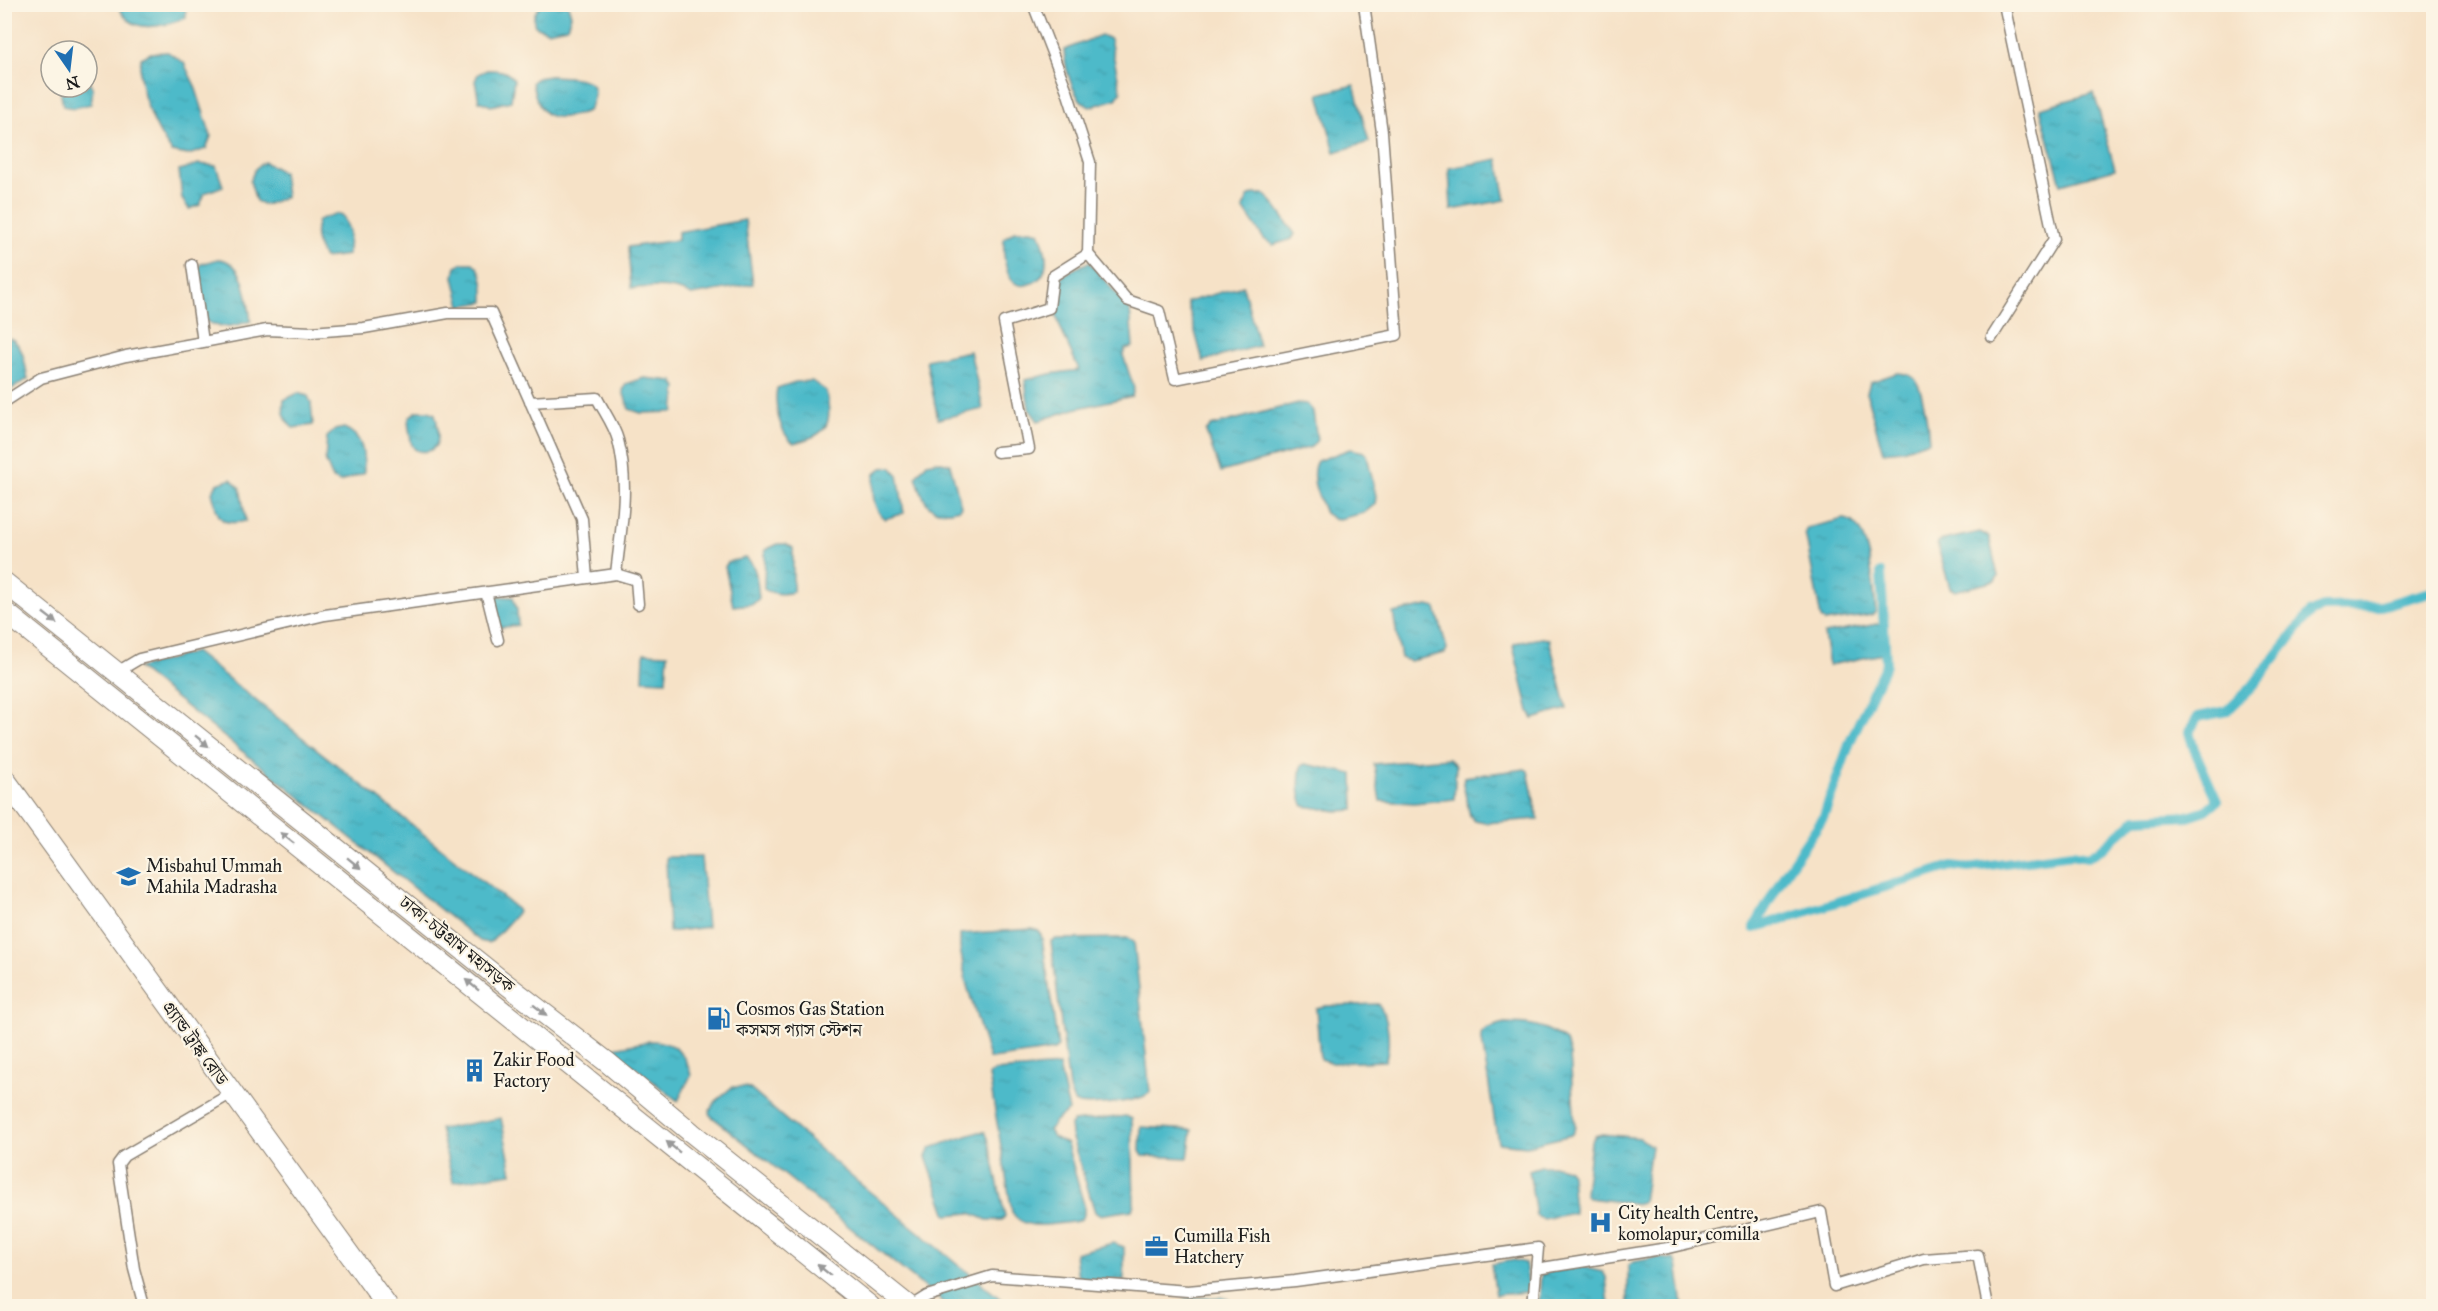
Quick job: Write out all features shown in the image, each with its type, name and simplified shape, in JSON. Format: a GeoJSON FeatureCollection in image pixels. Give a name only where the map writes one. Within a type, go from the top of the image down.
{"type":"FeatureCollection","features":[{"type":"Feature","properties":{"kind":"highway","name":"ঢাকা-চট্টগ্রাম মহাসড়ক"},"geometry":{"type":"LineString","coordinates":[[4,582],[910,1306]]}},
{"type":"Feature","properties":{"kind":"highway","name":"ঢাকা-চট্টগ্রাম মহাসড়ক"},"geometry":{"type":"LineString","coordinates":[[4,611],[870,1306]]}},
{"type":"Feature","properties":{"kind":"highway","name":"গ্র্যান্ড ট্রাঙ্ক রোড"},"geometry":{"type":"LineString","coordinates":[[4,778],[387,1306]]}},
{"type":"Feature","properties":{"kind":"street"},"geometry":{"type":"LineString","coordinates":[[1034,4],[1067,91],[1090,162],[1088,254],[1127,300],[1159,311],[1175,379],[1397,335],[1382,132],[1364,4]]}},
{"type":"Feature","properties":{"kind":"street"},"geometry":{"type":"LineString","coordinates":[[1992,337],[2054,239],[2004,4]]}},
{"type":"Feature","properties":{"kind":"street"},"geometry":{"type":"LineString","coordinates":[[997,452],[1029,449],[1004,322],[1049,308],[1053,276],[1088,254]]}},
{"type":"Feature","properties":{"kind":"street"},"geometry":{"type":"LineString","coordinates":[[192,266],[203,342]]}},
{"type":"Feature","properties":{"kind":"street"},"geometry":{"type":"LineString","coordinates":[[4,402],[41,378],[126,356],[267,330],[311,332],[364,328],[448,314],[491,313],[582,519],[587,578]]}},
{"type":"Feature","properties":{"kind":"street"},"geometry":{"type":"LineString","coordinates":[[530,402],[597,398],[612,426],[618,439],[624,472],[624,521],[616,574]]}},
{"type":"Feature","properties":{"kind":"street"},"geometry":{"type":"LineString","coordinates":[[117,672],[139,659],[325,615],[616,574],[636,580],[638,604]]}},
{"type":"Feature","properties":{"kind":"street"},"geometry":{"type":"LineString","coordinates":[[486,592],[498,640]]}},
{"type":"Feature","properties":{"kind":"street"},"geometry":{"type":"LineString","coordinates":[[144,1306],[134,1269],[118,1164],[124,1156],[232,1093]]}},
{"type":"Feature","properties":{"kind":"street"},"geometry":{"type":"LineString","coordinates":[[1536,1269],[1668,1248],[1821,1212],[1834,1286],[1923,1259],[1978,1255],[1988,1306]]}},
{"type":"Feature","properties":{"kind":"street"},"geometry":{"type":"LineString","coordinates":[[910,1306],[927,1296],[992,1276],[1188,1291],[1295,1281],[1538,1248],[1533,1306]]}},
{"type":"Feature","properties":{"kind":"water"},"geometry":{"type":"Polygon","coordinates":[[[541,4],[568,5],[571,15],[567,27],[547,31],[535,26],[535,15],[541,4]]]}},
{"type":"Feature","properties":{"kind":"water"},"geometry":{"type":"Polygon","coordinates":[[[118,5],[185,5],[186,18],[157,26],[138,25],[123,15],[118,5]]]}},
{"type":"Feature","properties":{"kind":"water"},"geometry":{"type":"Polygon","coordinates":[[[1101,35],[1110,39],[1121,92],[1116,99],[1090,107],[1079,98],[1075,91],[1068,74],[1064,50],[1101,35]]]}},
{"type":"Feature","properties":{"kind":"water"},"geometry":{"type":"Polygon","coordinates":[[[168,52],[184,63],[195,86],[211,136],[206,149],[188,155],[172,152],[159,132],[148,107],[141,81],[141,58],[151,53],[168,52]]]}},
{"type":"Feature","properties":{"kind":"water"},"geometry":{"type":"Polygon","coordinates":[[[487,70],[502,71],[514,80],[511,101],[491,106],[479,101],[475,81],[478,74],[487,70]]]}},
{"type":"Feature","properties":{"kind":"water"},"geometry":{"type":"Polygon","coordinates":[[[550,76],[578,78],[591,84],[594,90],[593,99],[588,111],[558,117],[550,116],[544,111],[539,105],[532,82],[537,78],[550,76]]]}},
{"type":"Feature","properties":{"kind":"water"},"geometry":{"type":"Polygon","coordinates":[[[1354,85],[1369,142],[1335,152],[1319,94],[1354,85]]]}},
{"type":"Feature","properties":{"kind":"water"},"geometry":{"type":"Polygon","coordinates":[[[2094,93],[2115,169],[2061,184],[2040,108],[2094,93]]]}},
{"type":"Feature","properties":{"kind":"water"},"geometry":{"type":"Polygon","coordinates":[[[62,99],[92,99],[91,104],[74,108],[63,106],[62,99]]]}},
{"type":"Feature","properties":{"kind":"water"},"geometry":{"type":"Polygon","coordinates":[[[1498,159],[1506,200],[1451,210],[1449,168],[1498,159]]]}},
{"type":"Feature","properties":{"kind":"water"},"geometry":{"type":"Polygon","coordinates":[[[264,162],[283,172],[286,197],[265,205],[256,201],[250,181],[255,169],[264,162]]]}},
{"type":"Feature","properties":{"kind":"water"},"geometry":{"type":"Polygon","coordinates":[[[199,164],[216,166],[223,186],[205,193],[200,205],[189,209],[182,199],[179,170],[199,164]]]}},
{"type":"Feature","properties":{"kind":"water"},"geometry":{"type":"Polygon","coordinates":[[[1254,194],[1264,194],[1273,203],[1295,234],[1292,239],[1273,245],[1264,239],[1243,208],[1248,197],[1254,194]]]}},
{"type":"Feature","properties":{"kind":"water"},"geometry":{"type":"Polygon","coordinates":[[[335,214],[343,216],[349,230],[348,255],[324,258],[316,239],[316,225],[318,220],[335,214]]]}},
{"type":"Feature","properties":{"kind":"water"},"geometry":{"type":"Polygon","coordinates":[[[745,220],[753,284],[692,295],[669,288],[631,288],[628,247],[678,240],[678,232],[745,220]]]}},
{"type":"Feature","properties":{"kind":"water"},"geometry":{"type":"Polygon","coordinates":[[[1015,231],[1039,232],[1042,239],[1046,255],[1045,269],[1037,280],[1027,285],[1020,285],[1011,280],[1008,275],[1004,255],[1004,238],[1015,231]]]}},
{"type":"Feature","properties":{"kind":"water"},"geometry":{"type":"Polygon","coordinates":[[[218,259],[227,261],[240,274],[244,282],[251,321],[233,326],[217,326],[206,321],[197,270],[201,264],[218,259]]]}},
{"type":"Feature","properties":{"kind":"water"},"geometry":{"type":"Polygon","coordinates":[[[1089,262],[1130,310],[1133,347],[1125,349],[1123,355],[1134,388],[1132,396],[1074,409],[1038,421],[1029,409],[1025,380],[1079,370],[1059,324],[1054,299],[1061,278],[1089,262]]]}},
{"type":"Feature","properties":{"kind":"water"},"geometry":{"type":"Polygon","coordinates":[[[462,263],[473,263],[480,271],[484,302],[461,306],[454,277],[456,266],[462,263]]]}},
{"type":"Feature","properties":{"kind":"water"},"geometry":{"type":"Polygon","coordinates":[[[1243,286],[1259,346],[1203,361],[1187,302],[1243,286]]]}},
{"type":"Feature","properties":{"kind":"water"},"geometry":{"type":"Polygon","coordinates":[[[10,338],[21,350],[28,379],[5,393],[5,340],[10,338]]]}},
{"type":"Feature","properties":{"kind":"water"},"geometry":{"type":"Polygon","coordinates":[[[970,351],[983,409],[938,419],[926,360],[970,351]]]}},
{"type":"Feature","properties":{"kind":"water"},"geometry":{"type":"Polygon","coordinates":[[[1897,373],[1911,376],[1918,384],[1925,409],[1929,441],[1902,450],[1883,452],[1867,393],[1870,382],[1897,373]]]}},
{"type":"Feature","properties":{"kind":"water"},"geometry":{"type":"Polygon","coordinates":[[[644,378],[673,381],[677,387],[674,412],[641,413],[629,409],[623,391],[626,384],[644,378]]]}},
{"type":"Feature","properties":{"kind":"water"},"geometry":{"type":"Polygon","coordinates":[[[812,381],[826,391],[828,420],[821,432],[794,443],[781,426],[776,402],[777,388],[795,382],[812,381]]]}},
{"type":"Feature","properties":{"kind":"water"},"geometry":{"type":"Polygon","coordinates":[[[298,393],[308,396],[313,425],[293,428],[285,416],[284,400],[298,393]]]}},
{"type":"Feature","properties":{"kind":"water"},"geometry":{"type":"Polygon","coordinates":[[[1298,403],[1307,404],[1313,411],[1317,440],[1311,447],[1221,472],[1206,432],[1211,426],[1298,403]]]}},
{"type":"Feature","properties":{"kind":"water"},"geometry":{"type":"Polygon","coordinates":[[[418,411],[429,411],[435,414],[438,430],[435,446],[421,452],[411,443],[408,421],[418,411]]]}},
{"type":"Feature","properties":{"kind":"water"},"geometry":{"type":"Polygon","coordinates":[[[344,428],[356,436],[362,446],[364,473],[340,482],[333,479],[325,460],[327,437],[335,430],[344,428]]]}},
{"type":"Feature","properties":{"kind":"water"},"geometry":{"type":"Polygon","coordinates":[[[1350,449],[1364,452],[1367,455],[1376,496],[1375,504],[1364,513],[1335,520],[1325,513],[1320,501],[1315,487],[1315,467],[1317,461],[1350,449]]]}},
{"type":"Feature","properties":{"kind":"water"},"geometry":{"type":"Polygon","coordinates":[[[937,461],[950,464],[961,506],[959,509],[940,511],[929,506],[925,500],[916,476],[927,463],[937,461]]]}},
{"type":"Feature","properties":{"kind":"water"},"geometry":{"type":"Polygon","coordinates":[[[891,467],[898,475],[904,513],[885,519],[880,515],[875,504],[874,479],[875,474],[882,468],[891,467]]]}},
{"type":"Feature","properties":{"kind":"water"},"geometry":{"type":"Polygon","coordinates":[[[231,479],[240,488],[246,521],[230,523],[218,514],[212,492],[217,484],[231,479]]]}},
{"type":"Feature","properties":{"kind":"water"},"geometry":{"type":"Polygon","coordinates":[[[1844,519],[1853,523],[1860,531],[1865,544],[1872,573],[1876,612],[1872,615],[1825,622],[1821,618],[1805,532],[1807,528],[1844,519]]]}},
{"type":"Feature","properties":{"kind":"water"},"geometry":{"type":"Polygon","coordinates":[[[1980,532],[1989,537],[1998,576],[1995,581],[1955,591],[1950,588],[1937,544],[1939,541],[1980,532]]]}},
{"type":"Feature","properties":{"kind":"water"},"geometry":{"type":"Polygon","coordinates":[[[778,544],[786,544],[793,548],[793,592],[790,593],[774,593],[764,589],[765,550],[778,544]]]}},
{"type":"Feature","properties":{"kind":"water"},"geometry":{"type":"Polygon","coordinates":[[[745,558],[755,570],[759,598],[753,604],[733,606],[725,567],[728,562],[745,558]]]}},
{"type":"Feature","properties":{"kind":"water"},"geometry":{"type":"Polygon","coordinates":[[[496,596],[513,597],[518,625],[499,628],[493,598],[496,596]]]}},
{"type":"Feature","properties":{"kind":"water"},"geometry":{"type":"Polygon","coordinates":[[[1428,606],[1436,608],[1447,649],[1445,653],[1410,661],[1401,658],[1393,613],[1428,606]]]}},
{"type":"Feature","properties":{"kind":"water"},"geometry":{"type":"Polygon","coordinates":[[[1877,624],[1880,626],[1883,654],[1829,665],[1824,634],[1877,624]]]}},
{"type":"Feature","properties":{"kind":"water"},"geometry":{"type":"Polygon","coordinates":[[[1541,638],[1549,639],[1567,709],[1533,719],[1513,646],[1515,643],[1541,638]]]}},
{"type":"Feature","properties":{"kind":"water"},"geometry":{"type":"Polygon","coordinates":[[[195,652],[516,908],[518,912],[492,941],[487,943],[480,941],[138,668],[195,652]]]}},
{"type":"Feature","properties":{"kind":"water"},"geometry":{"type":"Polygon","coordinates":[[[644,653],[668,654],[666,681],[643,680],[644,653]]]}},
{"type":"Feature","properties":{"kind":"water"},"geometry":{"type":"Polygon","coordinates":[[[1449,758],[1456,766],[1454,799],[1414,803],[1380,801],[1374,764],[1449,758]]]}},
{"type":"Feature","properties":{"kind":"water"},"geometry":{"type":"Polygon","coordinates":[[[1305,764],[1353,774],[1354,810],[1337,811],[1304,806],[1299,792],[1299,781],[1301,766],[1305,764]]]}},
{"type":"Feature","properties":{"kind":"water"},"geometry":{"type":"Polygon","coordinates":[[[1525,769],[1528,771],[1538,819],[1485,823],[1475,821],[1470,816],[1463,784],[1464,777],[1525,769]]]}},
{"type":"Feature","properties":{"kind":"water"},"geometry":{"type":"Polygon","coordinates":[[[666,857],[701,857],[707,927],[669,932],[666,857]]]}},
{"type":"Feature","properties":{"kind":"water"},"geometry":{"type":"Polygon","coordinates":[[[1033,929],[1039,931],[1042,938],[1058,1047],[1054,1050],[992,1059],[989,1058],[966,982],[960,934],[1033,929]]]}},
{"type":"Feature","properties":{"kind":"water"},"geometry":{"type":"Polygon","coordinates":[[[1128,938],[1134,942],[1150,1092],[1128,1101],[1079,1104],[1074,1102],[1069,1089],[1051,941],[1056,939],[1128,938]]]}},
{"type":"Feature","properties":{"kind":"water"},"geometry":{"type":"Polygon","coordinates":[[[1378,1004],[1385,1016],[1388,1031],[1385,1061],[1332,1063],[1320,1059],[1316,1008],[1378,1004]]]}},
{"type":"Feature","properties":{"kind":"water"},"geometry":{"type":"Polygon","coordinates":[[[1504,1023],[1537,1026],[1551,1031],[1566,1041],[1570,1055],[1575,1126],[1571,1135],[1527,1146],[1498,1143],[1481,1034],[1486,1029],[1504,1023]]]}},
{"type":"Feature","properties":{"kind":"water"},"geometry":{"type":"Polygon","coordinates":[[[650,1041],[665,1043],[677,1049],[685,1060],[691,1075],[678,1101],[616,1052],[614,1048],[650,1041]]]}},
{"type":"Feature","properties":{"kind":"water"},"geometry":{"type":"Polygon","coordinates":[[[1059,1066],[1069,1111],[1055,1121],[1049,1130],[1053,1137],[1067,1144],[1084,1205],[1084,1215],[1080,1220],[1074,1222],[1031,1225],[1024,1223],[1012,1212],[989,1075],[995,1071],[1059,1066]]]}},
{"type":"Feature","properties":{"kind":"water"},"geometry":{"type":"Polygon","coordinates":[[[732,1087],[750,1089],[853,1178],[1009,1306],[948,1306],[710,1115],[709,1112],[715,1102],[732,1087]]]}},
{"type":"Feature","properties":{"kind":"water"},"geometry":{"type":"Polygon","coordinates":[[[1126,1116],[1132,1119],[1134,1204],[1132,1210],[1099,1215],[1095,1212],[1071,1135],[1070,1125],[1073,1122],[1126,1116]]]}},
{"type":"Feature","properties":{"kind":"water"},"geometry":{"type":"Polygon","coordinates":[[[501,1118],[512,1173],[453,1182],[440,1129],[501,1118]]]}},
{"type":"Feature","properties":{"kind":"water"},"geometry":{"type":"Polygon","coordinates":[[[1141,1127],[1192,1130],[1188,1158],[1143,1156],[1140,1151],[1141,1127]]]}},
{"type":"Feature","properties":{"kind":"water"},"geometry":{"type":"Polygon","coordinates":[[[985,1132],[988,1138],[1005,1216],[1002,1220],[987,1220],[971,1213],[947,1215],[926,1157],[930,1148],[985,1132]]]}},
{"type":"Feature","properties":{"kind":"water"},"geometry":{"type":"Polygon","coordinates":[[[1602,1134],[1640,1138],[1651,1146],[1643,1202],[1639,1204],[1588,1198],[1585,1193],[1591,1142],[1595,1136],[1602,1134]]]}},
{"type":"Feature","properties":{"kind":"water"},"geometry":{"type":"Polygon","coordinates":[[[1541,1166],[1557,1166],[1567,1169],[1571,1174],[1574,1213],[1543,1219],[1536,1216],[1529,1170],[1541,1166]]]}},
{"type":"Feature","properties":{"kind":"water"},"geometry":{"type":"Polygon","coordinates":[[[1113,1243],[1124,1247],[1124,1280],[1078,1279],[1075,1253],[1113,1243]]]}},
{"type":"Feature","properties":{"kind":"water"},"geometry":{"type":"Polygon","coordinates":[[[1654,1258],[1674,1259],[1677,1263],[1683,1306],[1628,1306],[1628,1266],[1633,1262],[1654,1258]]]}},
{"type":"Feature","properties":{"kind":"water"},"geometry":{"type":"Polygon","coordinates":[[[1514,1260],[1525,1263],[1529,1289],[1526,1292],[1496,1295],[1491,1264],[1514,1260]]]}},
{"type":"Feature","properties":{"kind":"water"},"geometry":{"type":"Polygon","coordinates":[[[1582,1267],[1603,1272],[1606,1277],[1609,1306],[1539,1306],[1541,1275],[1582,1267]]]}},
{"type":"Feature","properties":{"kind":"water"},"geometry":{"type":"Polygon","coordinates":[[[1221,1297],[1228,1299],[1232,1306],[1181,1306],[1181,1302],[1186,1299],[1221,1297]]]}},
{"type":"Feature","properties":{"kind":"waterway"},"geometry":{"type":"LineString","coordinates":[[1881,573],[1886,664],[1850,742],[1823,818],[1784,875],[1754,928],[1952,866],[1968,868],[2072,854],[2088,857],[2103,848],[2136,819],[2188,816],[2206,810],[2217,801],[2189,732],[2198,717],[2227,711],[2251,688],[2311,612],[2324,607],[2381,606],[2434,591]]}},
{"type":"Feature","properties":{"kind":"place","name":"Misbahul Ummah Mahila Madrasha"},"geometry":{"type":"Point","coordinates":[128,876]}},
{"type":"Feature","properties":{"kind":"place","name":"Cosmos Gas Station কসমস গ্যাস স্টেশন"},"geometry":{"type":"Point","coordinates":[718,1019]}},
{"type":"Feature","properties":{"kind":"place","name":"Zakir Food Factory"},"geometry":{"type":"Point","coordinates":[475,1070]}},
{"type":"Feature","properties":{"kind":"place","name":"City health Centre, komolapur, comilla"},"geometry":{"type":"Point","coordinates":[1600,1223]}},
{"type":"Feature","properties":{"kind":"place","name":"Cumilla Fish Hatchery"},"geometry":{"type":"Point","coordinates":[1156,1246]}}]}
